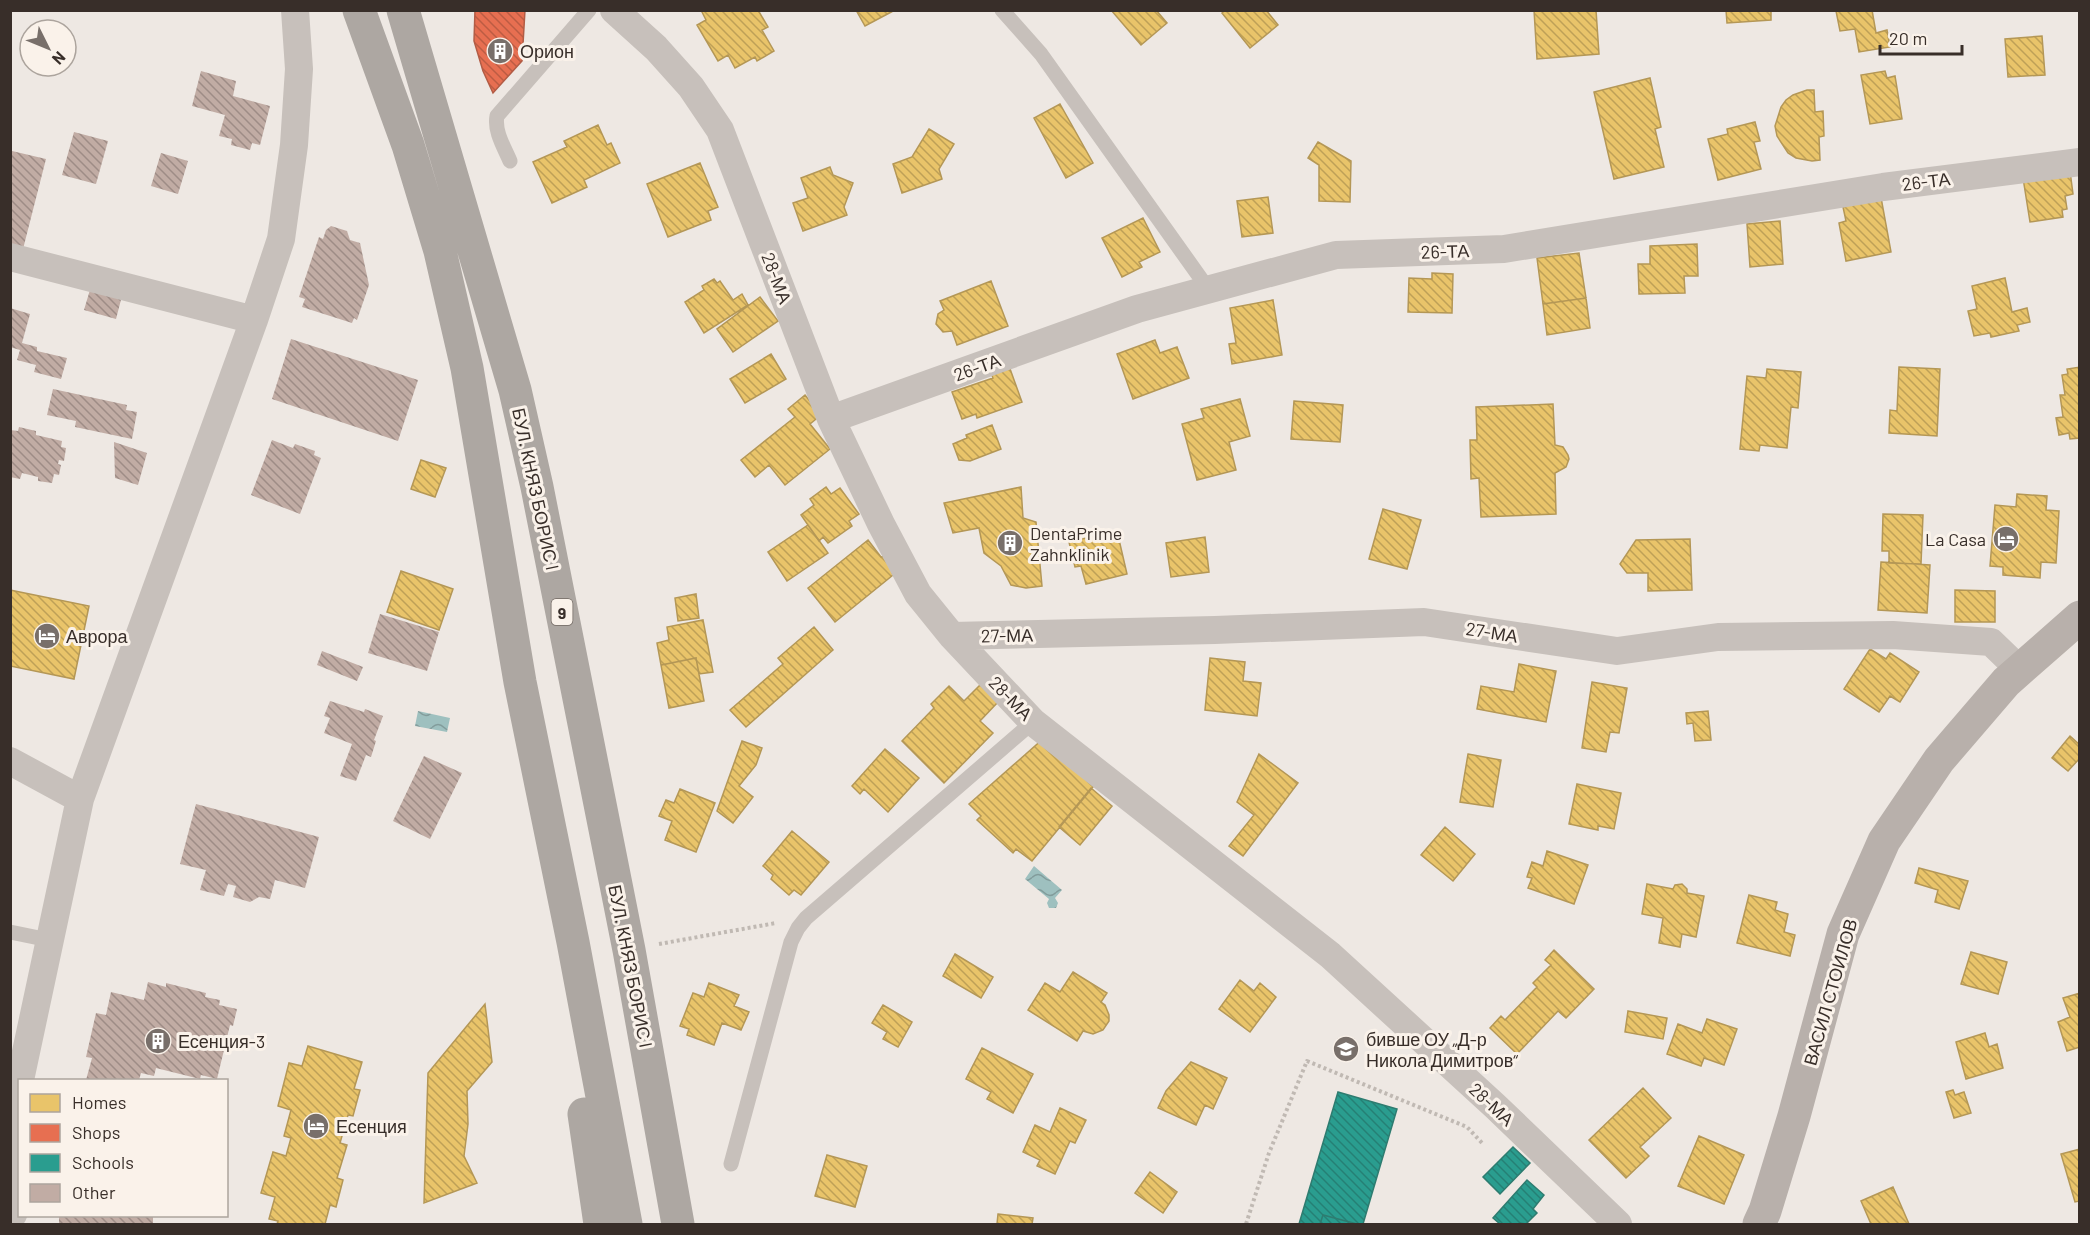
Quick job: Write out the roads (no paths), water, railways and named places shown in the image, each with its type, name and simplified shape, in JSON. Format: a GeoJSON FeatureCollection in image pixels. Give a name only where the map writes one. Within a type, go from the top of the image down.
{"type":"FeatureCollection","features":[{"type":"Feature","properties":{"kind":"highway"},"geometry":{"type":"LineString","coordinates":[[359,10],[408,145],[440,251],[467,368],[520,682],[600,1224]]}},
{"type":"Feature","properties":{"kind":"highway","name":"БУЛ. КНЯЗ БОРИС I"},"geometry":{"type":"LineString","coordinates":[[403,10],[515,390],[629,950],[678,1224]]}},
{"type":"Feature","properties":{"kind":"highway"},"geometry":{"type":"LineString","coordinates":[[520,682],[573,942],[626,1224]]}},
{"type":"Feature","properties":{"kind":"street"},"geometry":{"type":"LineString","coordinates":[[21,1079],[80,798],[254,320],[281,239],[294,145],[299,69],[295,10]]}},
{"type":"Feature","properties":{"kind":"street","name":"28-МА"},"geometry":{"type":"LineString","coordinates":[[614,10],[656,48],[691,87],[720,130],[831,419],[881,524],[918,594],[951,636],[1033,722],[1330,955],[1495,1106],[1618,1224]]}},
{"type":"Feature","properties":{"kind":"street","name":"26-ТА"},"geometry":{"type":"LineString","coordinates":[[831,419],[1137,309],[1336,255],[1504,249],[1883,186],[2079,162]]}},
{"type":"Feature","properties":{"kind":"street"},"geometry":{"type":"LineString","coordinates":[[10,257],[254,320]]}},
{"type":"Feature","properties":{"kind":"street","name":"ВАСИЛ СТОИЛОВ"},"geometry":{"type":"LineString","coordinates":[[1759,1224],[1794,1116],[1843,934],[1884,841],[1939,760],[2006,682],[2078,619]]}},
{"type":"Feature","properties":{"kind":"street","name":"27-МА"},"geometry":{"type":"LineString","coordinates":[[951,636],[1215,630],[1424,622],[1617,651],[1718,637],[1893,635],[1991,642],[2020,670]]}},
{"type":"Feature","properties":{"kind":"street"},"geometry":{"type":"LineString","coordinates":[[10,761],[80,798]]}},
{"type":"Feature","properties":{"kind":"street"},"geometry":{"type":"LineString","coordinates":[[10,1104],[18,1087]]}},
{"type":"Feature","properties":{"kind":"street"},"geometry":{"type":"LineString","coordinates":[[10,1219],[17,1205],[17,1195],[12,1184],[18,1148]]}},
{"type":"Feature","properties":{"kind":"lane"},"geometry":{"type":"LineString","coordinates":[[510,161],[495,124],[497,116],[589,10]]}},
{"type":"Feature","properties":{"kind":"lane"},"geometry":{"type":"LineString","coordinates":[[1002,10],[1041,54],[1209,290]]}},
{"type":"Feature","properties":{"kind":"lane"},"geometry":{"type":"LineString","coordinates":[[730,1164],[791,942],[798,928],[806,918],[1033,722]]}},
{"type":"Feature","properties":{"kind":"lane"},"geometry":{"type":"LineString","coordinates":[[10,932],[49,940]]}},
{"type":"Feature","properties":{"kind":"water"},"geometry":{"type":"Polygon","coordinates":[[[418,711],[450,718],[447,732],[415,726],[418,711]]]}},
{"type":"Feature","properties":{"kind":"water"},"geometry":{"type":"Polygon","coordinates":[[[1034,866],[1062,890],[1055,898],[1058,903],[1056,908],[1049,908],[1047,903],[1049,899],[1025,879],[1034,866]]]}},
{"type":"Feature","properties":{"kind":"place","name":"Орион"},"geometry":{"type":"Point","coordinates":[500,51]}},
{"type":"Feature","properties":{"kind":"place","name":"La Casa"},"geometry":{"type":"Point","coordinates":[2006,539]}},
{"type":"Feature","properties":{"kind":"place","name":"DentaPrime Zahnklinik"},"geometry":{"type":"Point","coordinates":[1010,543]}},
{"type":"Feature","properties":{"kind":"place","name":"Аврора"},"geometry":{"type":"Point","coordinates":[47,636]}},
{"type":"Feature","properties":{"kind":"place","name":"Есенция-3"},"geometry":{"type":"Point","coordinates":[158,1041]}},
{"type":"Feature","properties":{"kind":"place","name":"бивше ОУ „Д-р Никола Димитров“"},"geometry":{"type":"Point","coordinates":[1346,1049]}},
{"type":"Feature","properties":{"kind":"place","name":"Есенция"},"geometry":{"type":"Point","coordinates":[316,1126]}}]}
